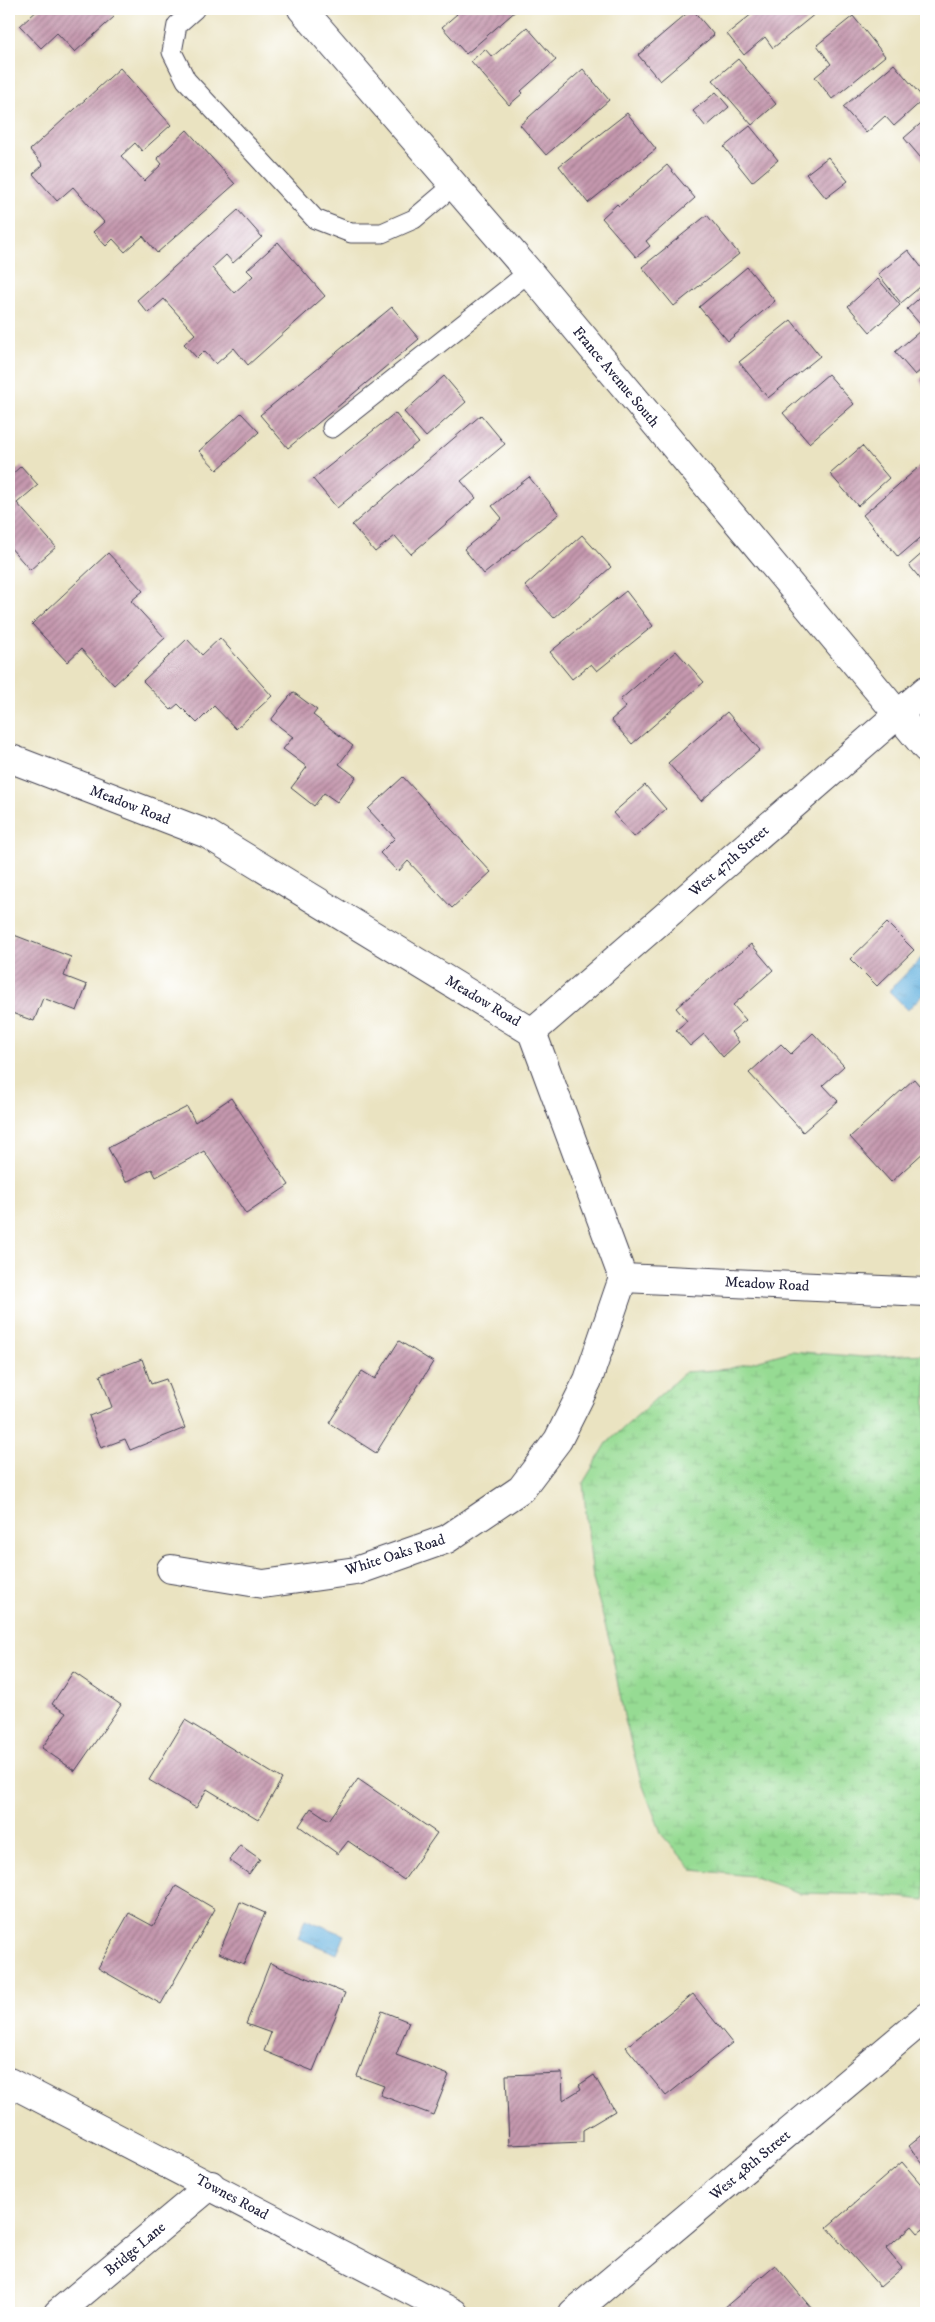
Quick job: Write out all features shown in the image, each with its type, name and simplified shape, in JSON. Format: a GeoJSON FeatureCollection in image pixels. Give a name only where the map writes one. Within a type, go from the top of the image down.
{"type":"FeatureCollection","features":[{"type":"Feature","properties":{"kind":"street","name":"France Avenue South"},"geometry":{"type":"LineString","coordinates":[[302,9],[529,272],[926,748]]}},
{"type":"Feature","properties":{"kind":"street","name":"West 47th Street"},"geometry":{"type":"LineString","coordinates":[[532,1032],[926,690]]}},
{"type":"Feature","properties":{"kind":"street","name":"Meadow Road"},"geometry":{"type":"LineString","coordinates":[[9,758],[208,834],[532,1032],[623,1278],[926,1292]]}},
{"type":"Feature","properties":{"kind":"street","name":"White Oaks Road"},"geometry":{"type":"LineString","coordinates":[[171,1569],[263,1584],[356,1571],[447,1539],[521,1489],[558,1440],[588,1380],[623,1278]]}},
{"type":"Feature","properties":{"kind":"street","name":"West 48th Street"},"geometry":{"type":"LineString","coordinates":[[583,2310],[926,2017]]}},
{"type":"Feature","properties":{"kind":"street","name":"Townes Road"},"geometry":{"type":"LineString","coordinates":[[9,2082],[211,2185],[454,2313]]}},
{"type":"Feature","properties":{"kind":"street","name":"Bridge Lane"},"geometry":{"type":"LineString","coordinates":[[58,2313],[211,2185]]}},
{"type":"Feature","properties":{"kind":"lane"},"geometry":{"type":"LineString","coordinates":[[195,9],[177,25],[172,52],[186,80],[315,219],[351,233],[382,233],[414,218],[454,184]]}},
{"type":"Feature","properties":{"kind":"lane"},"geometry":{"type":"LineString","coordinates":[[332,428],[529,272]]}},
{"type":"Feature","properties":{"kind":"green space"},"geometry":{"type":"Polygon","coordinates":[[[791,1351],[864,1357],[926,1354],[925,1900],[879,1895],[800,1893],[751,1876],[693,1870],[662,1835],[641,1781],[624,1716],[610,1643],[593,1579],[583,1483],[607,1443],[685,1372],[728,1369],[791,1351]]]}},
{"type":"Feature","properties":{"kind":"water"},"geometry":{"type":"Polygon","coordinates":[[[926,953],[926,991],[908,1010],[889,991],[926,953]]]}},
{"type":"Feature","properties":{"kind":"water"},"geometry":{"type":"Polygon","coordinates":[[[305,1919],[345,1935],[337,1954],[298,1938],[305,1919]]]}},
{"type":"Feature","properties":{"kind":"building"},"geometry":{"type":"Polygon","coordinates":[[[39,9],[107,9],[114,17],[75,52],[57,33],[41,48],[20,26],[39,9]]]}},
{"type":"Feature","properties":{"kind":"building"},"geometry":{"type":"Polygon","coordinates":[[[453,9],[518,9],[466,54],[442,27],[457,14],[453,9]]]}},
{"type":"Feature","properties":{"kind":"building"},"geometry":{"type":"Polygon","coordinates":[[[692,9],[714,35],[660,81],[638,55],[692,9]]]}},
{"type":"Feature","properties":{"kind":"building"},"geometry":{"type":"Polygon","coordinates":[[[758,9],[821,9],[773,48],[765,37],[744,55],[727,34],[758,9]]]}},
{"type":"Feature","properties":{"kind":"building"},"geometry":{"type":"Polygon","coordinates":[[[853,16],[885,56],[832,99],[815,77],[831,64],[817,45],[853,16]]]}},
{"type":"Feature","properties":{"kind":"building"},"geometry":{"type":"Polygon","coordinates":[[[527,27],[556,60],[521,91],[523,93],[509,105],[471,61],[485,49],[492,57],[527,27]]]}},
{"type":"Feature","properties":{"kind":"building"},"geometry":{"type":"Polygon","coordinates":[[[738,59],[776,104],[752,125],[713,80],[738,59]]]}},
{"type":"Feature","properties":{"kind":"building"},"geometry":{"type":"Polygon","coordinates":[[[894,64],[924,99],[894,126],[885,116],[866,133],[843,107],[894,64]]]}},
{"type":"Feature","properties":{"kind":"building"},"geometry":{"type":"Polygon","coordinates":[[[120,68],[171,125],[142,151],[135,143],[121,156],[144,181],[162,164],[157,158],[187,130],[235,184],[157,253],[143,236],[125,252],[113,239],[106,246],[93,232],[104,222],[73,187],[57,201],[33,174],[43,165],[30,150],[120,68]]]}},
{"type":"Feature","properties":{"kind":"building"},"geometry":{"type":"Polygon","coordinates":[[[583,69],[609,100],[546,155],[520,125],[583,69]]]}},
{"type":"Feature","properties":{"kind":"building"},"geometry":{"type":"Polygon","coordinates":[[[716,92],[729,107],[706,127],[693,111],[716,92]]]}},
{"type":"Feature","properties":{"kind":"building"},"geometry":{"type":"Polygon","coordinates":[[[627,113],[656,149],[588,203],[559,166],[627,113]]]}},
{"type":"Feature","properties":{"kind":"building"},"geometry":{"type":"Polygon","coordinates":[[[926,119],[926,164],[904,138],[926,119]]]}},
{"type":"Feature","properties":{"kind":"building"},"geometry":{"type":"Polygon","coordinates":[[[750,126],[778,160],[752,182],[724,147],[750,126]]]}},
{"type":"Feature","properties":{"kind":"building"},"geometry":{"type":"Polygon","coordinates":[[[828,157],[848,181],[826,198],[806,174],[828,157]]]}},
{"type":"Feature","properties":{"kind":"building"},"geometry":{"type":"Polygon","coordinates":[[[667,165],[695,198],[646,241],[650,246],[636,257],[602,218],[667,165]]]}},
{"type":"Feature","properties":{"kind":"building"},"geometry":{"type":"Polygon","coordinates":[[[238,210],[262,237],[233,263],[226,255],[212,268],[234,293],[253,276],[247,270],[278,242],[325,296],[248,365],[234,348],[216,364],[204,351],[197,358],[184,344],[195,334],[164,299],[148,313],[137,300],[238,210]]]}},
{"type":"Feature","properties":{"kind":"building"},"geometry":{"type":"Polygon","coordinates":[[[707,215],[739,254],[674,306],[642,267],[707,215]]]}},
{"type":"Feature","properties":{"kind":"building"},"geometry":{"type":"Polygon","coordinates":[[[908,250],[926,273],[926,282],[901,303],[878,274],[908,250]]]}},
{"type":"Feature","properties":{"kind":"building"},"geometry":{"type":"Polygon","coordinates":[[[747,267],[775,301],[728,341],[699,307],[747,267]]]}},
{"type":"Feature","properties":{"kind":"building"},"geometry":{"type":"Polygon","coordinates":[[[878,279],[900,305],[870,332],[848,306],[878,279]]]}},
{"type":"Feature","properties":{"kind":"building"},"geometry":{"type":"Polygon","coordinates":[[[926,292],[926,331],[907,309],[926,292]]]}},
{"type":"Feature","properties":{"kind":"building"},"geometry":{"type":"Polygon","coordinates":[[[392,307],[419,339],[288,448],[260,415],[392,307]]]}},
{"type":"Feature","properties":{"kind":"building"},"geometry":{"type":"Polygon","coordinates":[[[791,320],[820,356],[768,398],[739,362],[791,320]]]}},
{"type":"Feature","properties":{"kind":"building"},"geometry":{"type":"Polygon","coordinates":[[[920,331],[926,339],[926,366],[915,375],[895,352],[920,331]]]}},
{"type":"Feature","properties":{"kind":"building"},"geometry":{"type":"Polygon","coordinates":[[[828,374],[854,404],[809,443],[783,413],[828,374]]]}},
{"type":"Feature","properties":{"kind":"building"},"geometry":{"type":"Polygon","coordinates":[[[926,375],[926,390],[919,380],[926,375]]]}},
{"type":"Feature","properties":{"kind":"building"},"geometry":{"type":"Polygon","coordinates":[[[444,376],[466,402],[426,437],[404,412],[444,376]]]}},
{"type":"Feature","properties":{"kind":"building"},"geometry":{"type":"Polygon","coordinates":[[[241,413],[259,432],[217,470],[199,451],[241,413]]]}},
{"type":"Feature","properties":{"kind":"building"},"geometry":{"type":"Polygon","coordinates":[[[395,413],[418,442],[337,508],[313,479],[395,413]]]}},
{"type":"Feature","properties":{"kind":"building"},"geometry":{"type":"Polygon","coordinates":[[[481,415],[505,444],[461,481],[476,498],[411,554],[395,536],[375,552],[352,525],[481,415]]]}},
{"type":"Feature","properties":{"kind":"building"},"geometry":{"type":"Polygon","coordinates":[[[862,446],[889,478],[858,506],[830,474],[862,446]]]}},
{"type":"Feature","properties":{"kind":"building"},"geometry":{"type":"Polygon","coordinates":[[[926,461],[926,533],[898,557],[863,515],[926,461]]]}},
{"type":"Feature","properties":{"kind":"building"},"geometry":{"type":"Polygon","coordinates":[[[21,466],[38,485],[17,503],[56,547],[30,570],[9,546],[9,477],[21,466]]]}},
{"type":"Feature","properties":{"kind":"building"},"geometry":{"type":"Polygon","coordinates":[[[529,477],[559,514],[484,574],[464,549],[502,518],[492,506],[529,477]]]}},
{"type":"Feature","properties":{"kind":"building"},"geometry":{"type":"Polygon","coordinates":[[[582,535],[611,567],[554,618],[525,586],[582,535]]]}},
{"type":"Feature","properties":{"kind":"building"},"geometry":{"type":"Polygon","coordinates":[[[926,550],[926,586],[909,565],[926,550]]]}},
{"type":"Feature","properties":{"kind":"building"},"geometry":{"type":"Polygon","coordinates":[[[108,553],[143,591],[131,601],[165,638],[114,685],[81,649],[67,662],[32,624],[108,553]]]}},
{"type":"Feature","properties":{"kind":"building"},"geometry":{"type":"Polygon","coordinates":[[[626,591],[653,626],[597,671],[591,664],[572,679],[550,652],[626,591]]]}},
{"type":"Feature","properties":{"kind":"building"},"geometry":{"type":"Polygon","coordinates":[[[220,638],[272,696],[236,729],[214,706],[197,723],[178,704],[171,710],[143,681],[187,639],[202,655],[220,638]]]}},
{"type":"Feature","properties":{"kind":"building"},"geometry":{"type":"Polygon","coordinates":[[[676,651],[704,682],[632,744],[611,720],[626,707],[620,700],[676,651]]]}},
{"type":"Feature","properties":{"kind":"building"},"geometry":{"type":"Polygon","coordinates":[[[293,692],[317,710],[313,715],[353,746],[339,764],[356,777],[337,802],[324,793],[314,806],[291,788],[307,767],[283,749],[293,737],[271,720],[293,692]]]}},
{"type":"Feature","properties":{"kind":"building"},"geometry":{"type":"Polygon","coordinates":[[[727,712],[760,750],[701,801],[668,763],[727,712]]]}},
{"type":"Feature","properties":{"kind":"building"},"geometry":{"type":"Polygon","coordinates":[[[403,777],[491,872],[452,908],[408,861],[398,872],[380,853],[395,838],[368,809],[403,777]]]}},
{"type":"Feature","properties":{"kind":"building"},"geometry":{"type":"Polygon","coordinates":[[[645,785],[666,809],[634,837],[613,813],[645,785]]]}},
{"type":"Feature","properties":{"kind":"building"},"geometry":{"type":"Polygon","coordinates":[[[887,923],[914,950],[877,986],[850,959],[887,923]]]}},
{"type":"Feature","properties":{"kind":"building"},"geometry":{"type":"Polygon","coordinates":[[[14,935],[71,957],[64,976],[87,985],[77,1011],[43,998],[34,1021],[9,1012],[9,950],[14,935]]]}},
{"type":"Feature","properties":{"kind":"building"},"geometry":{"type":"Polygon","coordinates":[[[751,944],[773,970],[733,1005],[746,1020],[731,1032],[739,1042],[723,1057],[704,1034],[690,1046],[676,1030],[687,1021],[676,1008],[751,944]]]}},
{"type":"Feature","properties":{"kind":"building"},"geometry":{"type":"Polygon","coordinates":[[[813,1033],[844,1066],[823,1085],[838,1101],[803,1132],[749,1073],[781,1044],[791,1054],[813,1033]]]}},
{"type":"Feature","properties":{"kind":"building"},"geometry":{"type":"Polygon","coordinates":[[[914,1079],[926,1093],[926,1150],[891,1182],[850,1137],[914,1079]]]}},
{"type":"Feature","properties":{"kind":"building"},"geometry":{"type":"Polygon","coordinates":[[[231,1098],[289,1185],[246,1214],[204,1151],[156,1177],[152,1169],[126,1182],[108,1148],[187,1107],[195,1122],[231,1098]]]}},
{"type":"Feature","properties":{"kind":"building"},"geometry":{"type":"Polygon","coordinates":[[[399,1341],[433,1362],[376,1453],[329,1423],[362,1371],[375,1379],[399,1341]]]}},
{"type":"Feature","properties":{"kind":"building"},"geometry":{"type":"Polygon","coordinates":[[[142,1359],[151,1384],[166,1379],[185,1428],[130,1450],[125,1439],[101,1448],[89,1416],[112,1407],[100,1375],[142,1359]]]}},
{"type":"Feature","properties":{"kind":"building"},"geometry":{"type":"Polygon","coordinates":[[[73,1672],[121,1705],[75,1771],[42,1748],[66,1713],[52,1704],[73,1672]]]}},
{"type":"Feature","properties":{"kind":"building"},"geometry":{"type":"Polygon","coordinates":[[[185,1720],[282,1779],[258,1820],[207,1789],[196,1808],[149,1780],[185,1720]]]}},
{"type":"Feature","properties":{"kind":"building"},"geometry":{"type":"Polygon","coordinates":[[[358,1779],[437,1833],[404,1880],[348,1841],[338,1854],[299,1826],[311,1808],[329,1820],[358,1779]]]}},
{"type":"Feature","properties":{"kind":"building"},"geometry":{"type":"Polygon","coordinates":[[[240,1845],[260,1859],[249,1874],[229,1860],[240,1845]]]}},
{"type":"Feature","properties":{"kind":"building"},"geometry":{"type":"Polygon","coordinates":[[[176,1886],[215,1909],[161,2004],[98,1968],[129,1913],[153,1926],[176,1886]]]}},
{"type":"Feature","properties":{"kind":"building"},"geometry":{"type":"Polygon","coordinates":[[[240,1902],[265,1913],[244,1964],[219,1953],[240,1902]]]}},
{"type":"Feature","properties":{"kind":"building"},"geometry":{"type":"Polygon","coordinates":[[[270,1963],[345,1993],[313,2071],[264,2051],[271,2033],[246,2024],[270,1963]]]}},
{"type":"Feature","properties":{"kind":"building"},"geometry":{"type":"Polygon","coordinates":[[[693,1994],[732,2043],[666,2096],[626,2047],[693,1994]]]}},
{"type":"Feature","properties":{"kind":"building"},"geometry":{"type":"Polygon","coordinates":[[[382,2011],[409,2022],[396,2055],[449,2075],[433,2115],[380,2095],[384,2086],[357,2076],[382,2011]]]}},
{"type":"Feature","properties":{"kind":"building"},"geometry":{"type":"Polygon","coordinates":[[[562,2073],[563,2100],[581,2089],[579,2085],[594,2075],[615,2111],[583,2130],[583,2142],[509,2145],[506,2075],[562,2073]]]}},
{"type":"Feature","properties":{"kind":"building"},"geometry":{"type":"Polygon","coordinates":[[[926,2132],[926,2168],[909,2146],[926,2132]]]}},
{"type":"Feature","properties":{"kind":"building"},"geometry":{"type":"Polygon","coordinates":[[[902,2162],[926,2190],[926,2227],[918,2233],[912,2226],[886,2249],[902,2268],[880,2287],[827,2227],[902,2162]]]}},
{"type":"Feature","properties":{"kind":"building"},"geometry":{"type":"Polygon","coordinates":[[[775,2265],[812,2309],[807,2313],[718,2313],[775,2265]]]}}]}
